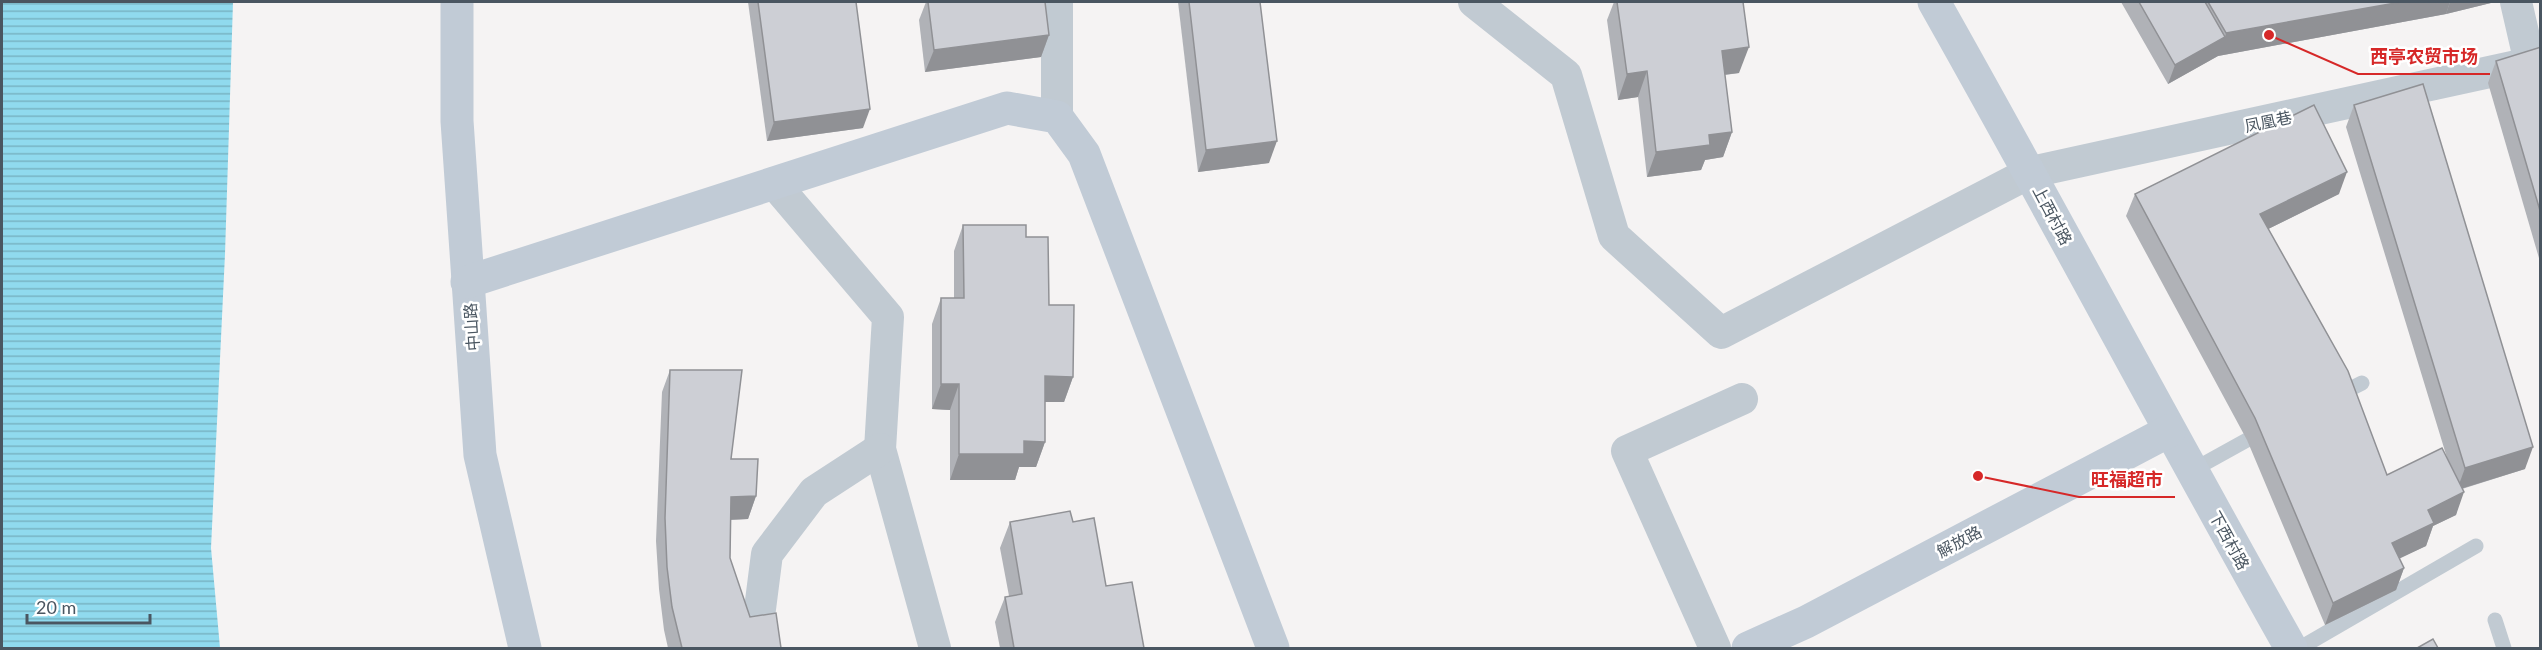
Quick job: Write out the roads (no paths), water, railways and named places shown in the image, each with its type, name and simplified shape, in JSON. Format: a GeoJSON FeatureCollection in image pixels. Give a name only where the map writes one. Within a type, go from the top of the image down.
{"type":"FeatureCollection","features":[{"type":"Feature","properties":{"kind":"street","name":"中山路"},"geometry":{"type":"LineString","coordinates":[[457,2],[457,121],[480,455],[525,648]]}},
{"type":"Feature","properties":{"kind":"street"},"geometry":{"type":"LineString","coordinates":[[1057,2],[1057,117],[1084,154],[1273,648]]}},
{"type":"Feature","properties":{"kind":"street","name":"凤凰巷"},"geometry":{"type":"LineString","coordinates":[[1474,2],[1566,75],[1614,236],[1722,333],[2031,172],[2535,62]]}},
{"type":"Feature","properties":{"kind":"street","name":"上西村路"},"geometry":{"type":"LineString","coordinates":[[1934,2],[2031,172],[2169,431]]}},
{"type":"Feature","properties":{"kind":"street"},"geometry":{"type":"LineString","coordinates":[[2516,2],[2535,62]]}},
{"type":"Feature","properties":{"kind":"street"},"geometry":{"type":"LineString","coordinates":[[467,282],[1007,108],[1057,117]]}},
{"type":"Feature","properties":{"kind":"street"},"geometry":{"type":"LineString","coordinates":[[774,183],[888,316],[880,449],[935,648]]}},
{"type":"Feature","properties":{"kind":"street"},"geometry":{"type":"LineString","coordinates":[[1715,648],[1627,451],[1742,399]]}},
{"type":"Feature","properties":{"kind":"street","name":"下西村路"},"geometry":{"type":"LineString","coordinates":[[2169,431],[2292,648]]}},
{"type":"Feature","properties":{"kind":"street","name":"解放路"},"geometry":{"type":"LineString","coordinates":[[1748,648],[1806,622],[2169,431]]}},
{"type":"Feature","properties":{"kind":"street"},"geometry":{"type":"LineString","coordinates":[[755,648],[767,554],[814,492],[880,449]]}},
{"type":"Feature","properties":{"kind":"lane"},"geometry":{"type":"LineString","coordinates":[[2340,394],[2362,383]]}},
{"type":"Feature","properties":{"kind":"lane"},"geometry":{"type":"LineString","coordinates":[[2191,471],[2247,440]]}},
{"type":"Feature","properties":{"kind":"lane"},"geometry":{"type":"LineString","coordinates":[[2300,648],[2476,546]]}},
{"type":"Feature","properties":{"kind":"lane"},"geometry":{"type":"LineString","coordinates":[[2495,620],[2504,648]]}},
{"type":"Feature","properties":{"kind":"water"},"geometry":{"type":"Polygon","coordinates":[[[2,2],[233,2],[225,254],[211,548],[220,648],[2,648],[2,2]]]}},
{"type":"Feature","properties":{"kind":"place","name":"西亭农贸市场"},"geometry":{"type":"Point","coordinates":[2269,35]}},
{"type":"Feature","properties":{"kind":"place","name":"旺福超市"},"geometry":{"type":"Point","coordinates":[1978,476]}}]}
